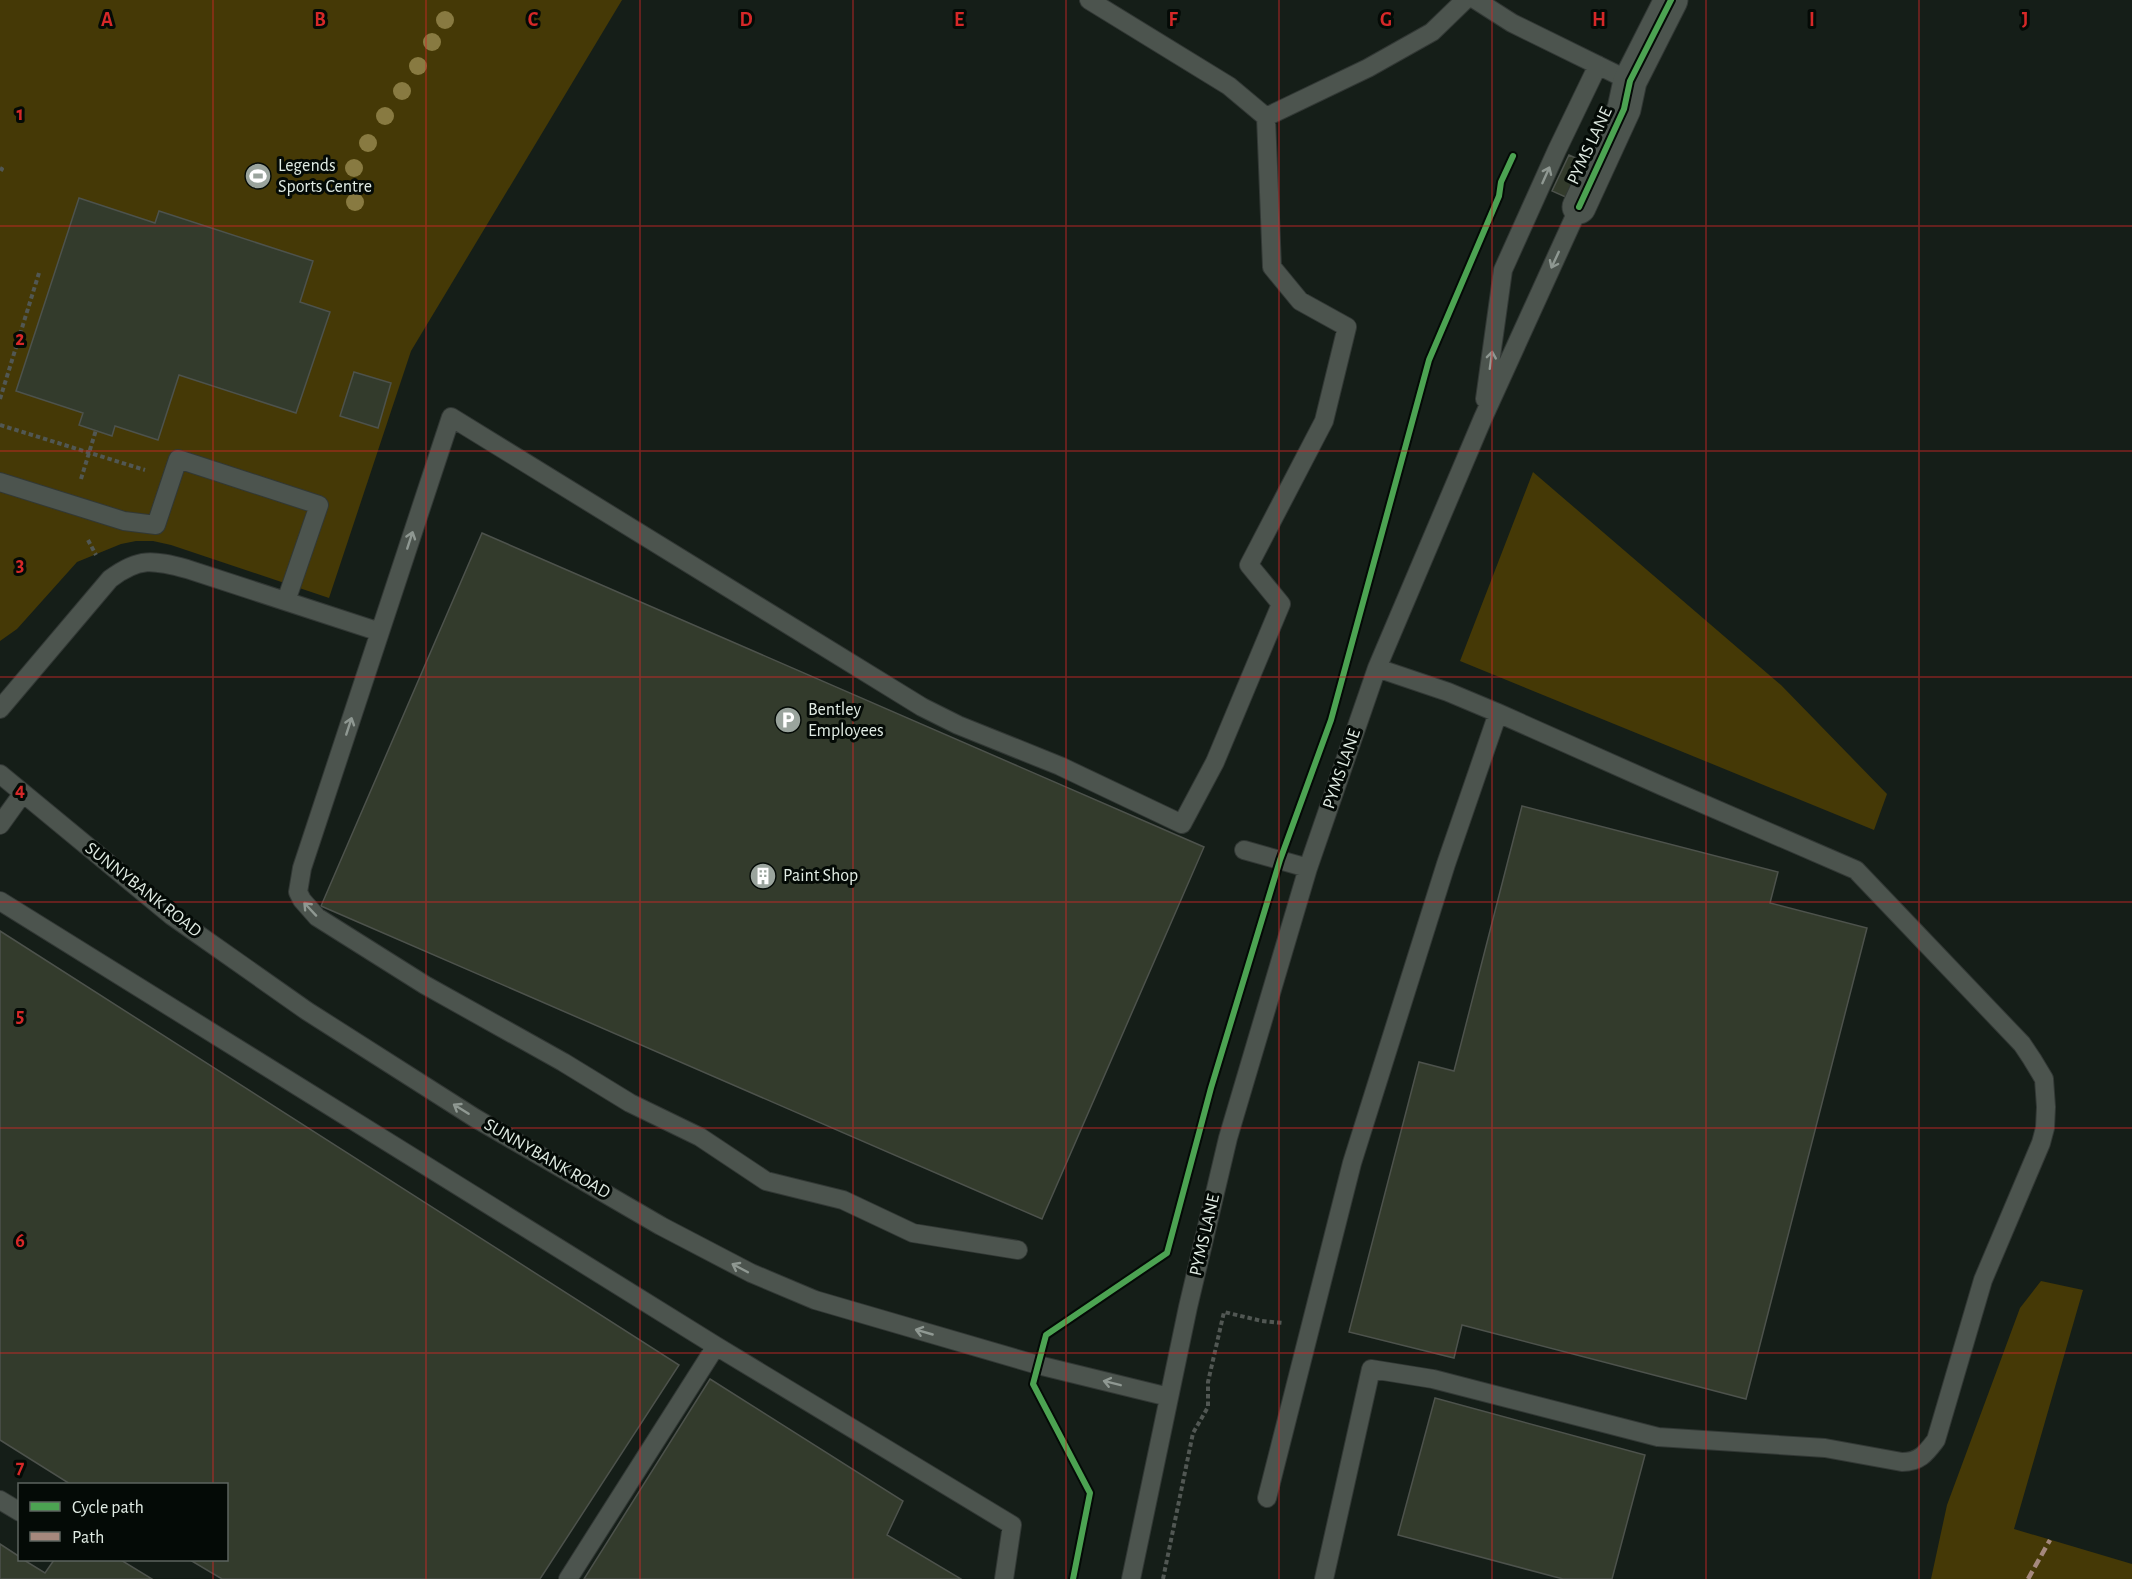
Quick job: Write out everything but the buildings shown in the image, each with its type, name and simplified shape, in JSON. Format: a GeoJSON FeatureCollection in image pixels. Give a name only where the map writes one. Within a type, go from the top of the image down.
{"type":"FeatureCollection","features":[{"type":"Feature","properties":{"kind":"street","name":"PYMS LANE"},"geometry":{"type":"LineString","coordinates":[[1579,207],[1624,109],[1630,81],[1671,0]]}},
{"type":"Feature","properties":{"kind":"lane"},"geometry":{"type":"LineString","coordinates":[[1018,1250],[913,1233],[843,1200],[766,1181],[700,1137],[630,1103],[563,1062],[425,985],[317,916],[302,900],[298,892],[299,880],[451,417],[922,707],[958,725],[1060,766],[1182,824],[1215,762],[1281,604],[1249,565],[1324,421],[1347,327],[1300,301],[1272,267],[1266,117],[1229,86],[1089,0]]}},
{"type":"Feature","properties":{"kind":"lane"},"geometry":{"type":"LineString","coordinates":[[1266,117],[1368,68],[1432,32],[1465,0]]}},
{"type":"Feature","properties":{"kind":"lane"},"geometry":{"type":"LineString","coordinates":[[1476,0],[1512,23],[1630,81]]}},
{"type":"Feature","properties":{"kind":"lane"},"geometry":{"type":"LineString","coordinates":[[1483,418],[1503,270],[1598,65]]}},
{"type":"Feature","properties":{"kind":"lane","name":"PYMS LANE"},"geometry":{"type":"LineString","coordinates":[[1131,1579],[1228,1138],[1308,868],[1377,668],[1483,418],[1579,207]]}},
{"type":"Feature","properties":{"kind":"lane"},"geometry":{"type":"LineString","coordinates":[[0,482],[124,521],[156,525],[178,459],[319,505],[286,601]]}},
{"type":"Feature","properties":{"kind":"lane"},"geometry":{"type":"LineString","coordinates":[[0,709],[110,579],[128,566],[147,562],[163,562],[380,632]]}},
{"type":"Feature","properties":{"kind":"lane"},"geometry":{"type":"LineString","coordinates":[[1324,1579],[1371,1369],[1433,1379],[1658,1437],[1825,1448],[1912,1462],[1921,1458],[1936,1440],[1983,1280],[2044,1136],[2046,1107],[2044,1079],[2022,1044],[1856,870],[1498,713],[1448,692],[1377,668]]}},
{"type":"Feature","properties":{"kind":"lane"},"geometry":{"type":"LineString","coordinates":[[1267,1498],[1352,1163],[1442,875],[1498,713]]}},
{"type":"Feature","properties":{"kind":"lane","name":"SUNNYBANK ROAD"},"geometry":{"type":"LineString","coordinates":[[0,774],[172,916],[307,1011],[475,1118],[661,1226],[741,1268],[815,1300],[1038,1365],[1169,1398]]}},
{"type":"Feature","properties":{"kind":"lane"},"geometry":{"type":"LineString","coordinates":[[0,825],[23,793]]}},
{"type":"Feature","properties":{"kind":"lane"},"geometry":{"type":"LineString","coordinates":[[1244,850],[1308,868]]}},
{"type":"Feature","properties":{"kind":"lane"},"geometry":{"type":"LineString","coordinates":[[0,901],[716,1346],[1012,1525],[1004,1579]]}},
{"type":"Feature","properties":{"kind":"lane"},"geometry":{"type":"LineString","coordinates":[[568,1579],[716,1346]]}},
{"type":"Feature","properties":{"kind":"lane"},"geometry":{"type":"LineString","coordinates":[[0,1500],[18,1511]]}},
{"type":"Feature","properties":{"kind":"path"},"geometry":{"type":"LineString","coordinates":[[0,399],[39,273]]}},
{"type":"Feature","properties":{"kind":"path"},"geometry":{"type":"LineString","coordinates":[[0,425],[172,478]]}},
{"type":"Feature","properties":{"kind":"path"},"geometry":{"type":"LineString","coordinates":[[1163,1579],[1193,1433],[1208,1407],[1208,1382],[1224,1312],[1263,1321],[1311,1326]]}},
{"type":"Feature","properties":{"kind":"shaded area","name":"Legends Sports Centre"},"geometry":{"type":"Polygon","coordinates":[[[0,0],[622,0],[411,351],[329,598],[171,545],[153,541],[136,541],[121,544],[77,562],[17,629],[0,641],[0,0]]]}},
{"type":"Feature","properties":{"kind":"shaded area"},"geometry":{"type":"Polygon","coordinates":[[[1533,472],[1781,685],[1887,794],[1874,830],[1460,661],[1533,472]]]}},
{"type":"Feature","properties":{"kind":"shaded area"},"geometry":{"type":"Polygon","coordinates":[[[2041,1281],[2083,1290],[2014,1529],[2132,1564],[2132,1579],[1931,1579],[1947,1505],[2020,1308],[2041,1281]]]}},
{"type":"Feature","properties":{"kind":"marked path"},"geometry":{"type":"LineString","coordinates":[[2028,1579],[2050,1540]]}},
{"type":"Feature","properties":{"kind":"cycle path"},"geometry":{"type":"LineString","coordinates":[[1579,207],[1624,109],[1630,81],[1671,0]]}},
{"type":"Feature","properties":{"kind":"cycle path"},"geometry":{"type":"LineString","coordinates":[[1073,1579],[1090,1493],[1033,1384],[1046,1335],[1167,1253],[1211,1088],[1280,860],[1331,720],[1429,360],[1499,196],[1501,182],[1513,156]]}},
{"type":"Feature","properties":{"kind":"place","name":"Legends Sports Centre"},"geometry":{"type":"Point","coordinates":[258,176]}},
{"type":"Feature","properties":{"kind":"place","name":"Bentley Employees"},"geometry":{"type":"Point","coordinates":[788,720]}},
{"type":"Feature","properties":{"kind":"place","name":"Paint Shop"},"geometry":{"type":"Point","coordinates":[763,876]}}]}
